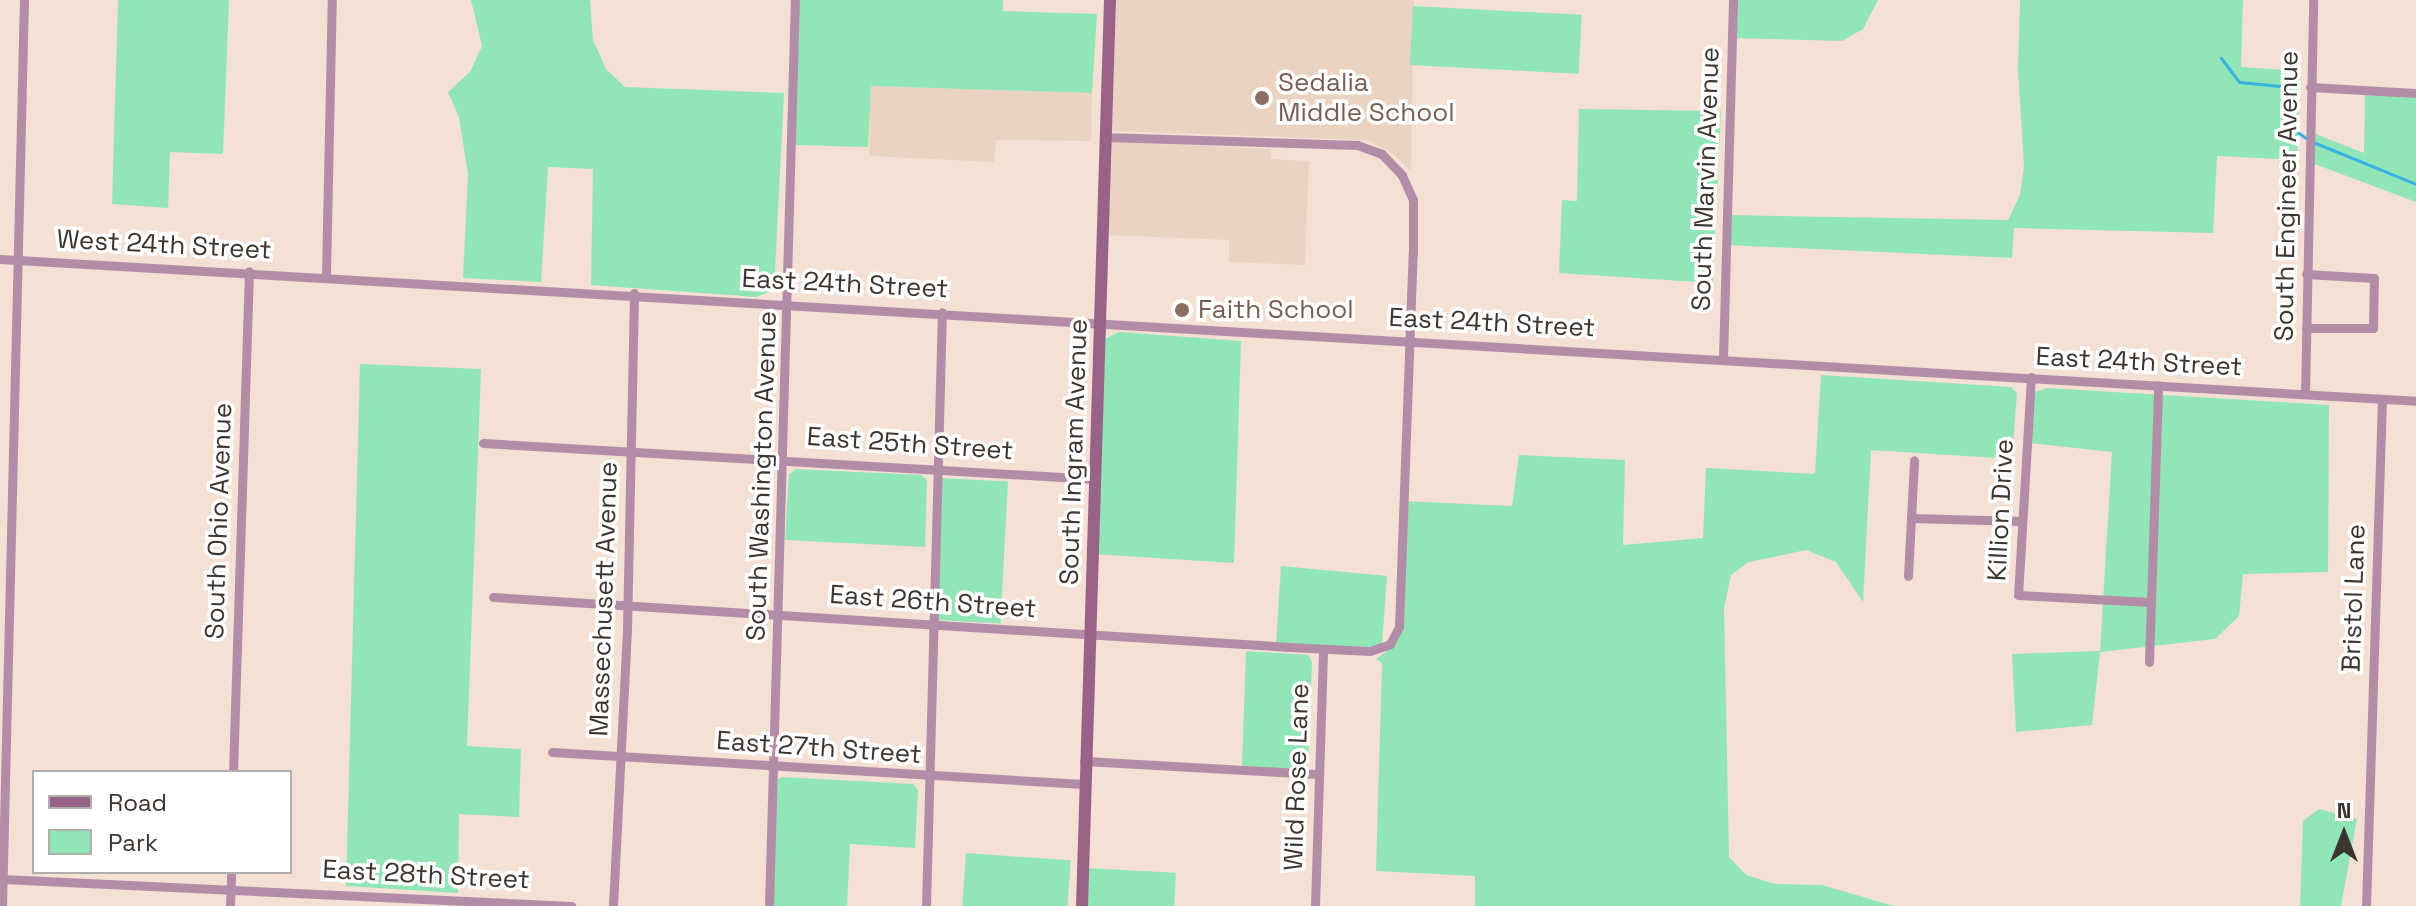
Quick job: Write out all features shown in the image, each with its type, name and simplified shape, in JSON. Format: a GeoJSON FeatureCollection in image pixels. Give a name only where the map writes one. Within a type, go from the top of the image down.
{"type":"FeatureCollection","features":[{"type":"Feature","properties":{"kind":"main road","name":"South Ingram Avenue"},"geometry":{"type":"LineString","coordinates":[[1082,906],[1083,784],[1110,0]]}},
{"type":"Feature","properties":{"kind":"street"},"geometry":{"type":"LineString","coordinates":[[2,906],[24,0]]}},
{"type":"Feature","properties":{"kind":"street"},"geometry":{"type":"LineString","coordinates":[[326,275],[332,0]]}},
{"type":"Feature","properties":{"kind":"street","name":"South Washington Avenue"},"geometry":{"type":"LineString","coordinates":[[769,906],[790,303],[795,0]]}},
{"type":"Feature","properties":{"kind":"street","name":"South Marvin Avenue"},"geometry":{"type":"LineString","coordinates":[[1723,359],[1733,0]]}},
{"type":"Feature","properties":{"kind":"street","name":"South Engineer Avenue"},"geometry":{"type":"LineString","coordinates":[[2305,394],[2313,0]]}},
{"type":"Feature","properties":{"kind":"street"},"geometry":{"type":"LineString","coordinates":[[2310,87],[2416,93]]}},
{"type":"Feature","properties":{"kind":"street","name":"East 26th Street"},"geometry":{"type":"LineString","coordinates":[[493,597],[1323,649],[1383,649],[1395,638],[1410,340],[1413,200],[1402,175],[1382,154],[1326,142],[1104,137]]}},
{"type":"Feature","properties":{"kind":"street","name":"West 24th Street"},"geometry":{"type":"LineString","coordinates":[[0,259],[326,275]]}},
{"type":"Feature","properties":{"kind":"street","name":"South Ohio Avenue"},"geometry":{"type":"LineString","coordinates":[[233,770],[249,271]]}},
{"type":"Feature","properties":{"kind":"street"},"geometry":{"type":"LineString","coordinates":[[2306,274],[2374,278],[2373,328],[2306,328]]}},
{"type":"Feature","properties":{"kind":"street","name":"East 24th Street"},"geometry":{"type":"LineString","coordinates":[[326,275],[2416,401]]}},
{"type":"Feature","properties":{"kind":"street","name":"Massechusett Avenue"},"geometry":{"type":"LineString","coordinates":[[613,906],[627,605],[634,293]]}},
{"type":"Feature","properties":{"kind":"street"},"geometry":{"type":"LineString","coordinates":[[926,906],[942,312]]}},
{"type":"Feature","properties":{"kind":"street","name":"Killion Drive"},"geometry":{"type":"LineString","coordinates":[[2031,377],[2018,595],[2151,602]]}},
{"type":"Feature","properties":{"kind":"street"},"geometry":{"type":"LineString","coordinates":[[2149,662],[2158,385]]}},
{"type":"Feature","properties":{"kind":"street","name":"Bristol Lane"},"geometry":{"type":"LineString","coordinates":[[2366,906],[2382,399]]}},
{"type":"Feature","properties":{"kind":"street","name":"East 25th Street"},"geometry":{"type":"LineString","coordinates":[[483,443],[785,458],[1095,479]]}},
{"type":"Feature","properties":{"kind":"street"},"geometry":{"type":"LineString","coordinates":[[1908,576],[1914,460]]}},
{"type":"Feature","properties":{"kind":"street"},"geometry":{"type":"LineString","coordinates":[[1911,518],[2022,521]]}},
{"type":"Feature","properties":{"kind":"street","name":"Wild Rose Lane"},"geometry":{"type":"LineString","coordinates":[[1315,906],[1323,649]]}},
{"type":"Feature","properties":{"kind":"street","name":"East 27th Street"},"geometry":{"type":"LineString","coordinates":[[552,752],[929,778],[1083,784]]}},
{"type":"Feature","properties":{"kind":"street"},"geometry":{"type":"LineString","coordinates":[[1084,761],[1319,774]]}},
{"type":"Feature","properties":{"kind":"street","name":"East 28th Street"},"geometry":{"type":"LineString","coordinates":[[2,873],[571,906]]}},
{"type":"Feature","properties":{"kind":"street"},"geometry":{"type":"LineString","coordinates":[[230,906],[231,874]]}},
{"type":"Feature","properties":{"kind":"shaded area","name":"Sedalia Middle School"},"geometry":{"type":"Polygon","coordinates":[[[1116,0],[1414,0],[1411,171],[1393,154],[1367,140],[1112,131],[1116,0]]]}},
{"type":"Feature","properties":{"kind":"shaded area"},"geometry":{"type":"Polygon","coordinates":[[[870,86],[1092,93],[1091,141],[996,140],[994,162],[869,156],[870,86]]]}},
{"type":"Feature","properties":{"kind":"shaded area"},"geometry":{"type":"Polygon","coordinates":[[[1110,142],[1271,149],[1271,159],[1309,161],[1305,265],[1229,262],[1229,240],[1106,235],[1110,142]]]}},
{"type":"Feature","properties":{"kind":"green space"},"geometry":{"type":"Polygon","coordinates":[[[118,0],[229,0],[223,154],[170,152],[168,208],[112,204],[118,0]]]}},
{"type":"Feature","properties":{"kind":"green space"},"geometry":{"type":"Polygon","coordinates":[[[471,0],[590,0],[593,40],[606,69],[625,87],[784,93],[774,290],[756,297],[591,285],[593,169],[548,167],[541,282],[463,278],[468,174],[459,117],[448,92],[470,72],[482,46],[471,0]]]}},
{"type":"Feature","properties":{"kind":"green space"},"geometry":{"type":"Polygon","coordinates":[[[798,0],[1003,0],[1003,11],[1097,14],[1092,93],[871,86],[868,147],[795,145],[798,0]]]}},
{"type":"Feature","properties":{"kind":"green space"},"geometry":{"type":"Polygon","coordinates":[[[1735,0],[1878,0],[1863,29],[1842,41],[1733,38],[1735,0]]]}},
{"type":"Feature","properties":{"kind":"green space"},"geometry":{"type":"Polygon","coordinates":[[[2020,0],[2243,0],[2241,67],[2301,71],[2297,160],[2217,156],[2213,233],[2014,228],[2012,258],[1728,245],[1728,215],[2008,220],[2020,195],[2024,166],[2018,70],[2020,0]]]}},
{"type":"Feature","properties":{"kind":"green space"},"geometry":{"type":"Polygon","coordinates":[[[1413,6],[1582,15],[1579,74],[1410,65],[1413,6]]]}},
{"type":"Feature","properties":{"kind":"green space"},"geometry":{"type":"Polygon","coordinates":[[[2365,92],[2416,95],[2416,202],[2312,163],[2313,133],[2364,153],[2365,92]]]}},
{"type":"Feature","properties":{"kind":"green space"},"geometry":{"type":"Polygon","coordinates":[[[1579,109],[1721,111],[1713,283],[1559,273],[1562,200],[1577,201],[1579,109]]]}},
{"type":"Feature","properties":{"kind":"green space"},"geometry":{"type":"Polygon","coordinates":[[[1119,332],[1241,341],[1234,563],[1093,554],[1101,341],[1119,332]]]}},
{"type":"Feature","properties":{"kind":"green space"},"geometry":{"type":"Polygon","coordinates":[[[360,364],[481,369],[467,746],[521,749],[519,817],[459,814],[458,893],[346,886],[360,364]]]}},
{"type":"Feature","properties":{"kind":"green space"},"geometry":{"type":"Polygon","coordinates":[[[1821,375],[2011,387],[2017,393],[2012,459],[1871,450],[1863,602],[1836,562],[1806,550],[1749,562],[1731,575],[1724,608],[1729,857],[1746,875],[1775,884],[1822,885],[1894,906],[1475,906],[1475,876],[1376,871],[1382,663],[1376,659],[1391,648],[1397,630],[1400,501],[1512,506],[1519,455],[1625,460],[1623,545],[1703,538],[1706,468],[1815,474],[1821,375]]]}},
{"type":"Feature","properties":{"kind":"green space"},"geometry":{"type":"Polygon","coordinates":[[[2047,388],[2329,405],[2328,572],[2243,574],[2239,616],[2215,639],[2100,652],[2092,725],[2016,732],[2012,654],[2100,651],[2112,452],[2030,443],[2030,394],[2047,388]]]}},
{"type":"Feature","properties":{"kind":"green space"},"geometry":{"type":"Polygon","coordinates":[[[796,469],[921,475],[927,480],[925,547],[785,540],[789,474],[796,469]]]}},
{"type":"Feature","properties":{"kind":"green space"},"geometry":{"type":"Polygon","coordinates":[[[939,478],[1008,482],[1000,623],[932,620],[939,478]]]}},
{"type":"Feature","properties":{"kind":"green space"},"geometry":{"type":"Polygon","coordinates":[[[1281,566],[1387,576],[1382,645],[1370,650],[1276,644],[1281,566]]]}},
{"type":"Feature","properties":{"kind":"green space"},"geometry":{"type":"Polygon","coordinates":[[[1246,651],[1308,655],[1312,662],[1308,765],[1303,770],[1242,766],[1246,651]]]}},
{"type":"Feature","properties":{"kind":"green space"},"geometry":{"type":"Polygon","coordinates":[[[782,777],[913,784],[918,790],[915,848],[850,844],[847,906],[773,906],[775,781],[782,777]]]}},
{"type":"Feature","properties":{"kind":"green space"},"geometry":{"type":"Polygon","coordinates":[[[2319,809],[2357,819],[2341,906],[2300,906],[2303,821],[2319,809]]]}},
{"type":"Feature","properties":{"kind":"green space"},"geometry":{"type":"Polygon","coordinates":[[[966,853],[1071,860],[1068,906],[962,906],[966,853]]]}},
{"type":"Feature","properties":{"kind":"green space"},"geometry":{"type":"Polygon","coordinates":[[[1085,868],[1176,873],[1174,906],[1083,906],[1085,868]]]}},
{"type":"Feature","properties":{"kind":"waterway"},"geometry":{"type":"LineString","coordinates":[[2221,58],[2239,82],[2289,87],[2293,129],[2306,138]]}},
{"type":"Feature","properties":{"kind":"waterway"},"geometry":{"type":"LineString","coordinates":[[2313,142],[2416,184]]}},
{"type":"Feature","properties":{"kind":"place","name":"Sedalia Middle School"},"geometry":{"type":"Point","coordinates":[1262,98]}},
{"type":"Feature","properties":{"kind":"place","name":"Faith School"},"geometry":{"type":"Point","coordinates":[1182,310]}}]}
